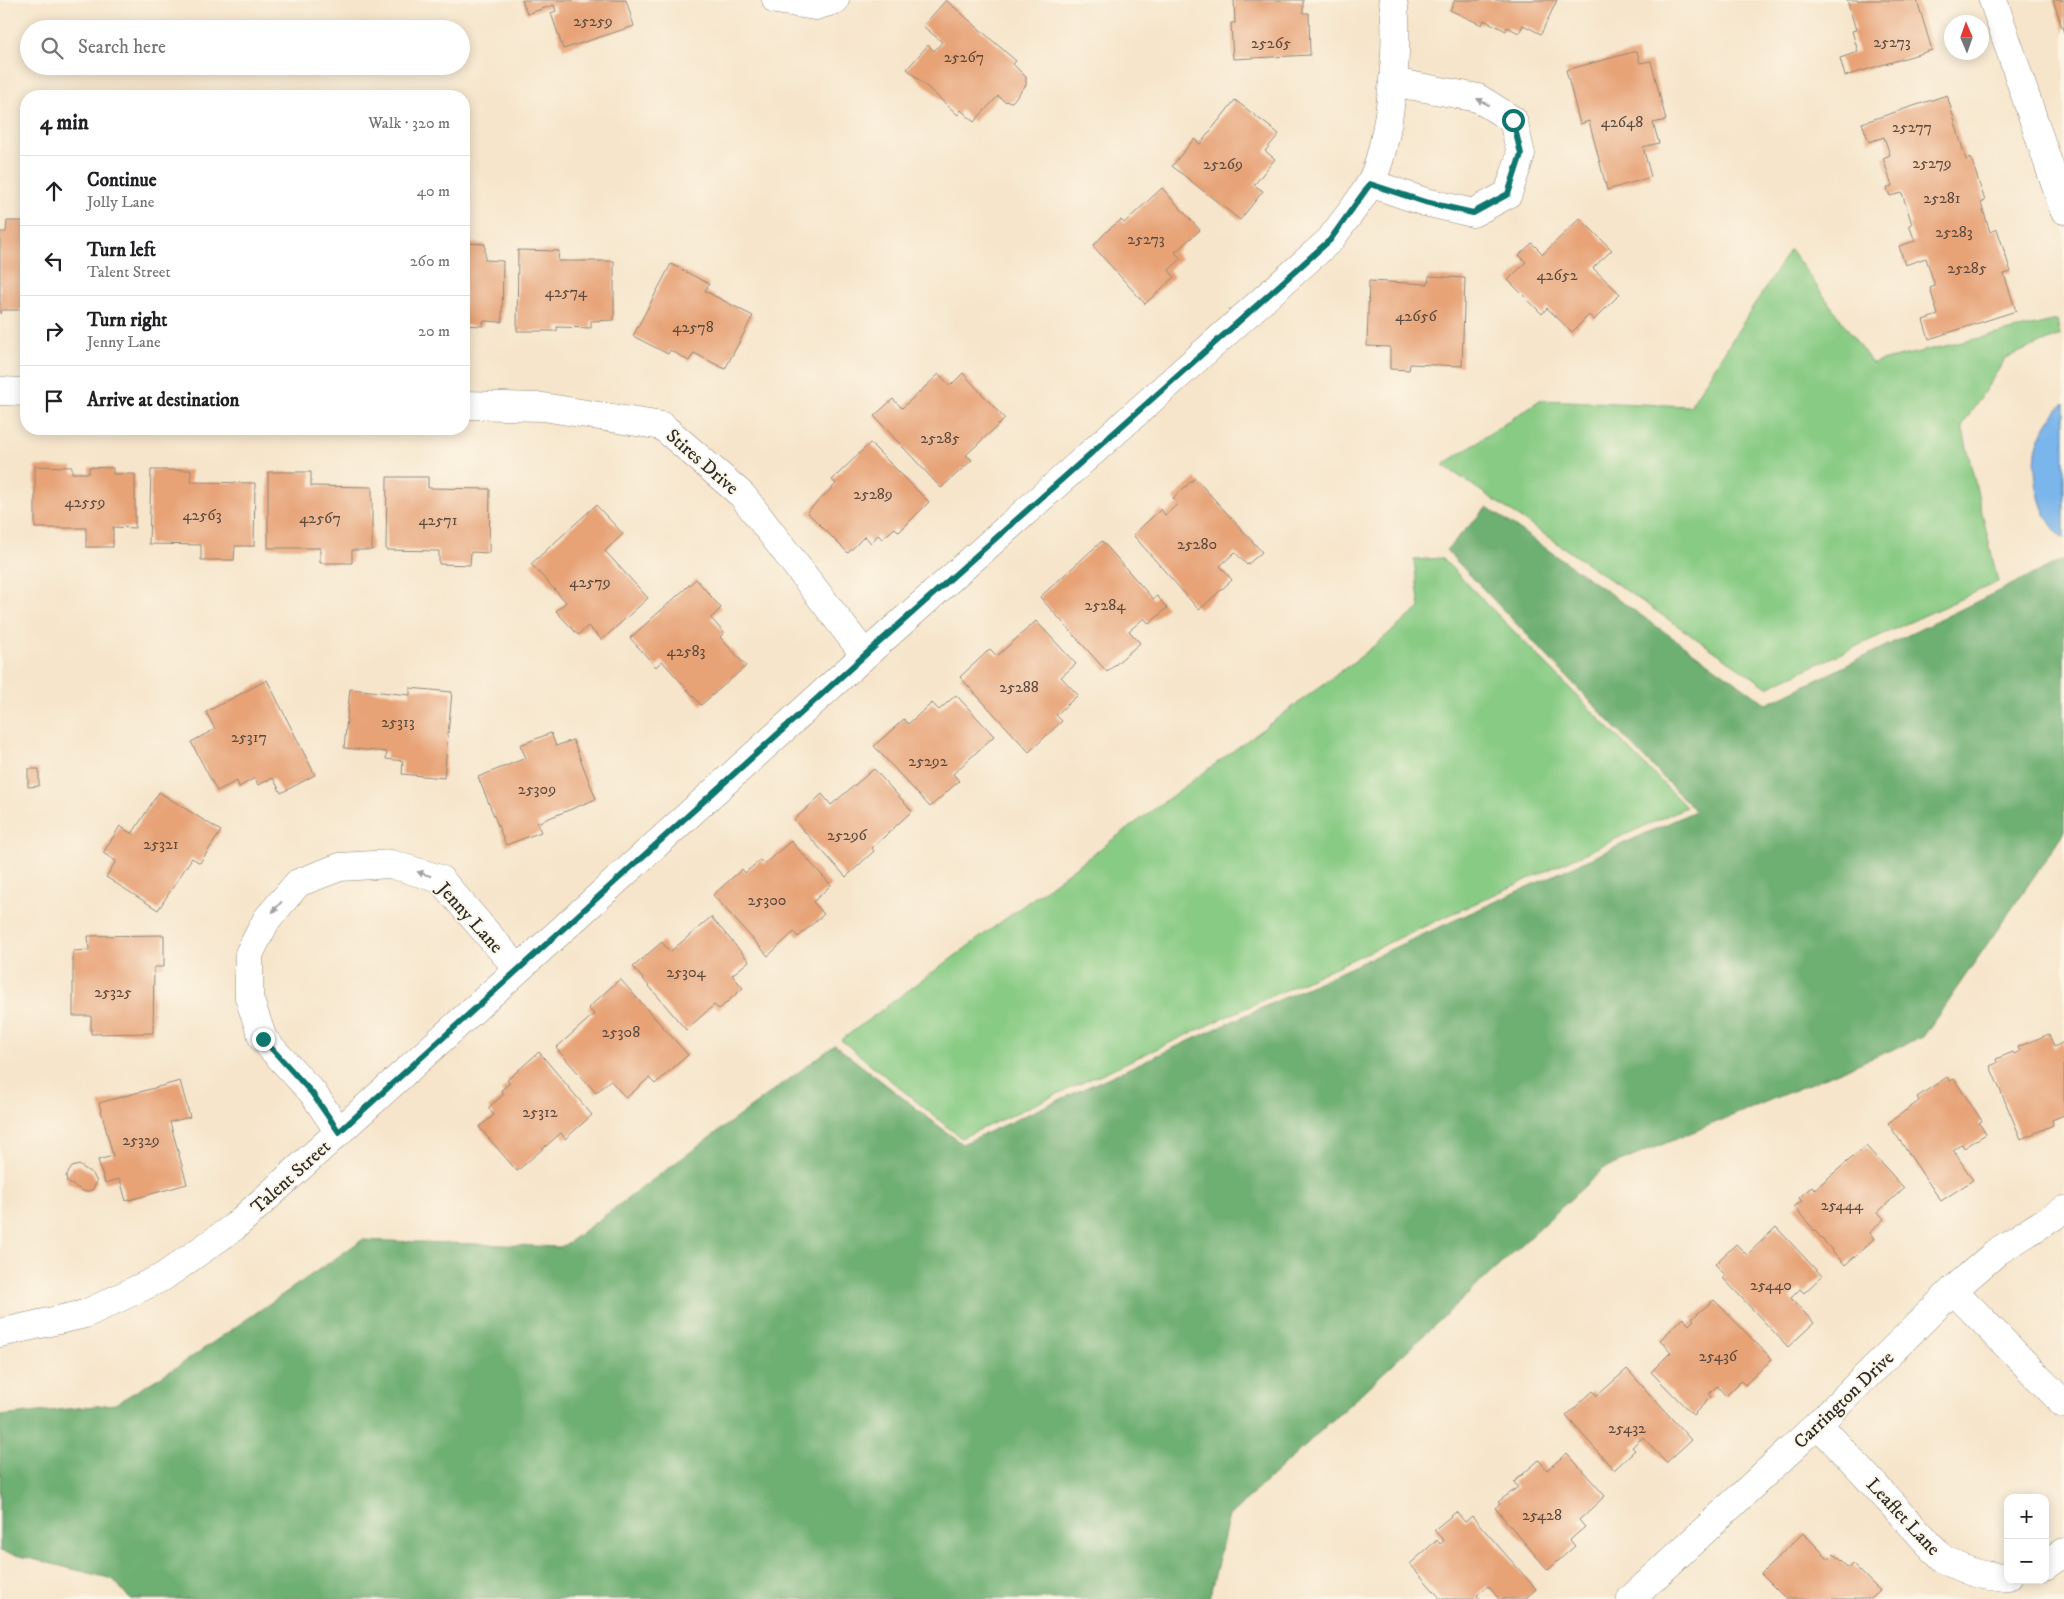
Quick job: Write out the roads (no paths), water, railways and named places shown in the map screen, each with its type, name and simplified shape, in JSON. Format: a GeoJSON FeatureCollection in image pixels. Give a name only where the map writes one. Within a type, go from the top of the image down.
{"type":"FeatureCollection","features":[{"type":"Feature","properties":{"kind":"street"},"geometry":{"type":"LineString","coordinates":[[776,0],[815,6],[835,0]]}},
{"type":"Feature","properties":{"kind":"street","name":"Talent Street"},"geometry":{"type":"LineString","coordinates":[[0,1333],[85,1314],[162,1277],[234,1227],[865,655],[1330,240],[1370,184],[1381,151],[1393,82],[1395,10],[1393,0]]}},
{"type":"Feature","properties":{"kind":"street"},"geometry":{"type":"LineString","coordinates":[[1993,0],[2064,210]]}},
{"type":"Feature","properties":{"kind":"street"},"geometry":{"type":"LineString","coordinates":[[1370,184],[1425,202],[1473,213],[1508,194],[1521,154],[1513,120],[1478,98],[1393,82]]}},
{"type":"Feature","properties":{"kind":"street"},"geometry":{"type":"LineString","coordinates":[[0,391],[20,392]]}},
{"type":"Feature","properties":{"kind":"street","name":"Stires Drive"},"geometry":{"type":"LineString","coordinates":[[470,405],[544,407],[662,426],[742,495],[865,655]]}},
{"type":"Feature","properties":{"kind":"street","name":"Jenny Lane"},"geometry":{"type":"LineString","coordinates":[[339,1132],[312,1093],[263,1039],[248,998],[249,954],[267,919],[298,883],[340,867],[391,864],[440,879],[518,969]]}},
{"type":"Feature","properties":{"kind":"street","name":"Carrington Drive"},"geometry":{"type":"LineString","coordinates":[[1631,1599],[1818,1424],[1953,1290],[1998,1251],[2064,1210]]}},
{"type":"Feature","properties":{"kind":"street"},"geometry":{"type":"LineString","coordinates":[[1953,1290],[2064,1404]]}},
{"type":"Feature","properties":{"kind":"street","name":"Leaflet Lane"},"geometry":{"type":"LineString","coordinates":[[1818,1424],[1943,1559],[1968,1572],[1995,1578],[2004,1577]]}},
{"type":"Feature","properties":{"kind":"street"},"geometry":{"type":"LineString","coordinates":[[2049,1563],[2064,1552]]}},
{"type":"Feature","properties":{"kind":"water"},"geometry":{"type":"Polygon","coordinates":[[[2064,403],[2064,539],[2049,522],[2044,511],[2037,488],[2035,465],[2037,447],[2042,433],[2064,403]]]}}]}
